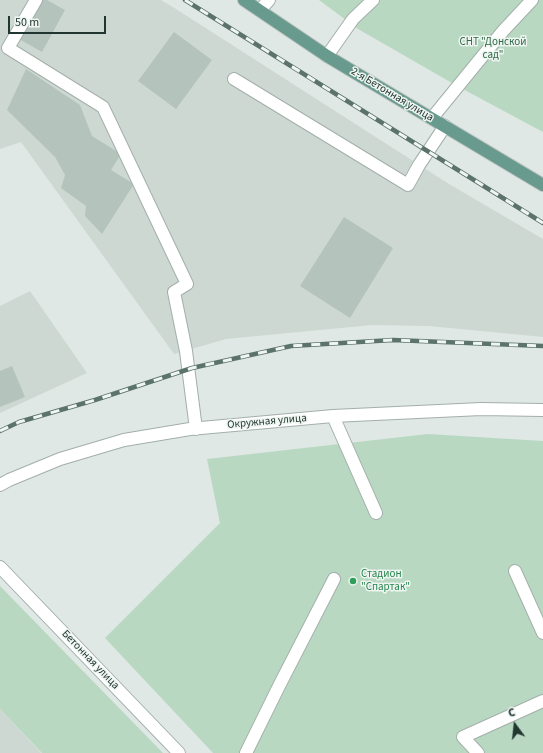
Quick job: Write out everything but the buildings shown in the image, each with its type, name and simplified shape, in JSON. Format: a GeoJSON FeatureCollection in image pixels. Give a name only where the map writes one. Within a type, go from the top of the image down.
{"type":"FeatureCollection","features":[{"type":"Feature","properties":{"kind":"main road","name":"2-я Бетонная улица"},"geometry":{"type":"LineString","coordinates":[[244,0],[327,56],[543,185]]}},
{"type":"Feature","properties":{"kind":"street"},"geometry":{"type":"LineString","coordinates":[[36,0],[8,48],[103,108],[187,284],[174,292],[186,351],[196,429]]}},
{"type":"Feature","properties":{"kind":"street"},"geometry":{"type":"LineString","coordinates":[[260,10],[269,0]]}},
{"type":"Feature","properties":{"kind":"street"},"geometry":{"type":"LineString","coordinates":[[327,56],[352,19],[373,0]]}},
{"type":"Feature","properties":{"kind":"street"},"geometry":{"type":"LineString","coordinates":[[432,118],[503,31],[532,0]]}},
{"type":"Feature","properties":{"kind":"street"},"geometry":{"type":"LineString","coordinates":[[234,78],[408,185],[445,126]]}},
{"type":"Feature","properties":{"kind":"street","name":"Окружная улица"},"geometry":{"type":"LineString","coordinates":[[0,485],[60,459],[124,440],[196,429],[334,416],[481,409],[543,410]]}},
{"type":"Feature","properties":{"kind":"street"},"geometry":{"type":"LineString","coordinates":[[334,416],[376,513]]}},
{"type":"Feature","properties":{"kind":"street","name":"Бетонная улица"},"geometry":{"type":"LineString","coordinates":[[0,567],[179,753]]}},
{"type":"Feature","properties":{"kind":"street"},"geometry":{"type":"LineString","coordinates":[[515,571],[543,633]]}},
{"type":"Feature","properties":{"kind":"street"},"geometry":{"type":"LineString","coordinates":[[246,753],[334,579]]}},
{"type":"Feature","properties":{"kind":"street"},"geometry":{"type":"LineString","coordinates":[[478,753],[463,737],[543,701]]}},
{"type":"Feature","properties":{"kind":"shaded area"},"geometry":{"type":"Polygon","coordinates":[[[0,0],[161,0],[176,9],[449,184],[543,239],[543,337],[429,326],[372,325],[226,339],[174,354],[21,142],[0,149],[0,0]]]}},
{"type":"Feature","properties":{"kind":"shaded area"},"geometry":{"type":"Polygon","coordinates":[[[30,291],[87,373],[0,413],[0,306],[30,291]]]}},
{"type":"Feature","properties":{"kind":"shaded area"},"geometry":{"type":"Polygon","coordinates":[[[0,709],[41,753],[0,753],[0,709]]]}},
{"type":"Feature","properties":{"kind":"green space","name":"СНТ \"Донской сад\""},"geometry":{"type":"Polygon","coordinates":[[[319,0],[543,0],[543,132],[459,87],[358,29],[319,0]]]}},
{"type":"Feature","properties":{"kind":"green space","name":"Стадион \"Спартак\""},"geometry":{"type":"Polygon","coordinates":[[[428,434],[543,441],[543,753],[213,753],[105,638],[220,523],[207,459],[428,434]]]}},
{"type":"Feature","properties":{"kind":"green space"},"geometry":{"type":"Polygon","coordinates":[[[0,586],[163,753],[42,753],[38,749],[0,709],[0,586]]]}},
{"type":"Feature","properties":{"kind":"railway"},"geometry":{"type":"LineString","coordinates":[[185,0],[543,223]]}},
{"type":"Feature","properties":{"kind":"railway"},"geometry":{"type":"LineString","coordinates":[[0,431],[19,422],[95,400],[192,368],[291,346],[393,340],[543,346]]}},
{"type":"Feature","properties":{"kind":"place","name":"Стадион \"Спартак\""},"geometry":{"type":"Point","coordinates":[353,581]}}]}
